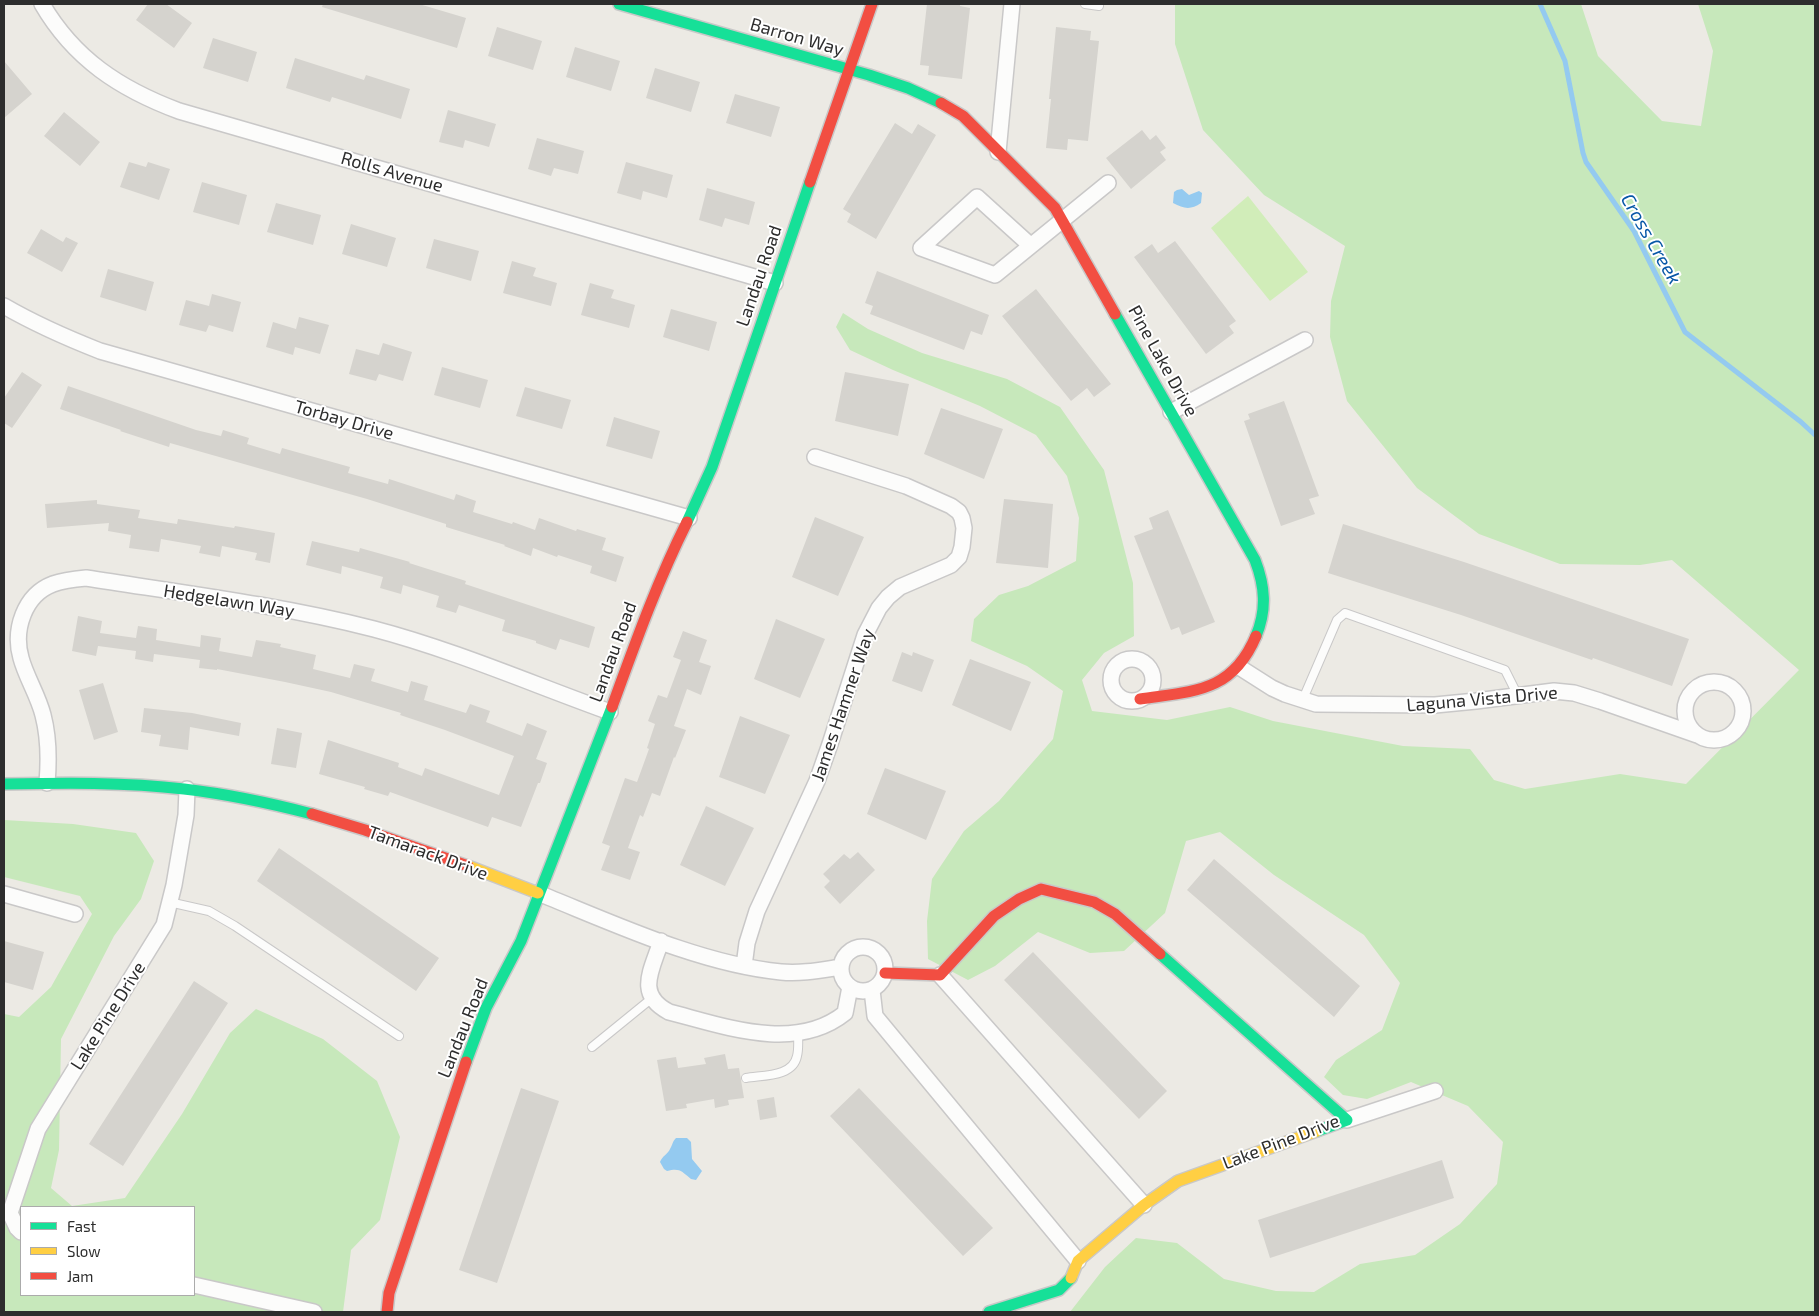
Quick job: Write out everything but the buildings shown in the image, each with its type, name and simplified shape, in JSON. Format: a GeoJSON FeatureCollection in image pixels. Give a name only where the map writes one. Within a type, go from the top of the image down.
{"type":"FeatureCollection","features":[{"type":"Feature","properties":{"kind":"street","name":"Rolls Avenue"},"geometry":{"type":"LineString","coordinates":[[42,4],[74,49],[124,86],[156,102],[188,113],[775,283]]}},
{"type":"Feature","properties":{"kind":"street","name":"Barron Way"},"geometry":{"type":"LineString","coordinates":[[619,4],[849,70]]}},
{"type":"Feature","properties":{"kind":"street","name":"Landau Road"},"geometry":{"type":"LineString","coordinates":[[387,1312],[389,1293],[486,1008],[521,941],[652,598],[712,467],[872,4]]}},
{"type":"Feature","properties":{"kind":"street"},"geometry":{"type":"LineString","coordinates":[[998,152],[1012,4]]}},
{"type":"Feature","properties":{"kind":"street","name":"Pine Lake Drive"},"geometry":{"type":"LineString","coordinates":[[849,70],[919,92],[948,106],[962,116],[1054,208],[1255,560],[1262,578],[1264,609],[1260,628],[1250,651],[1239,666],[1230,676],[1217,684],[1202,689],[1140,699]]}},
{"type":"Feature","properties":{"kind":"street"},"geometry":{"type":"LineString","coordinates":[[1030,245],[977,197],[921,248],[995,275],[1108,182]]}},
{"type":"Feature","properties":{"kind":"street","name":"Torbay Drive"},"geometry":{"type":"LineString","coordinates":[[4,306],[34,324],[100,351],[689,518]]}},
{"type":"Feature","properties":{"kind":"street"},"geometry":{"type":"LineString","coordinates":[[1171,412],[1305,340]]}},
{"type":"Feature","properties":{"kind":"street","name":"James Hamner Way"},"geometry":{"type":"LineString","coordinates":[[744,966],[748,936],[756,911],[817,781],[865,635],[878,608],[900,587],[951,564],[959,557],[962,547],[964,528],[962,518],[959,512],[951,506],[906,486],[815,457]]}},
{"type":"Feature","properties":{"kind":"street","name":"Hedgelawn Way"},"geometry":{"type":"LineString","coordinates":[[47,783],[49,757],[43,713],[21,659],[18,629],[24,612],[33,598],[50,585],[65,580],[86,578],[292,610],[375,629],[450,653],[610,712]]}},
{"type":"Feature","properties":{"kind":"street","name":"Laguna Vista Drive"},"geometry":{"type":"LineString","coordinates":[[1239,666],[1272,688],[1316,704],[1389,706],[1444,704],[1554,690],[1574,693],[1697,735]]}},
{"type":"Feature","properties":{"kind":"street","name":"Tamarack Drive"},"geometry":{"type":"LineString","coordinates":[[4,784],[104,783],[187,789],[236,797],[348,824],[437,855],[661,941],[716,960],[781,972],[814,972],[841,967]]}},
{"type":"Feature","properties":{"kind":"street","name":"Lake Pine Drive"},"geometry":{"type":"LineString","coordinates":[[20,1231],[10,1213],[38,1129],[164,925],[186,814],[187,789]]}},
{"type":"Feature","properties":{"kind":"street","name":"Lake Pine Drive"},"geometry":{"type":"LineString","coordinates":[[940,975],[994,916],[1019,899],[1041,889],[1094,902],[1115,914],[1347,1120],[1178,1180],[1144,1204],[1078,1261]]}},
{"type":"Feature","properties":{"kind":"street"},"geometry":{"type":"LineString","coordinates":[[4,894],[75,914]]}},
{"type":"Feature","properties":{"kind":"street"},"geometry":{"type":"LineString","coordinates":[[661,941],[647,986],[651,999],[659,1007],[669,1012],[742,1030],[768,1033],[814,1030],[835,1021],[846,1013],[850,987]]}},
{"type":"Feature","properties":{"kind":"street"},"geometry":{"type":"LineString","coordinates":[[866,947],[879,953],[883,959],[885,973],[883,980],[878,986],[872,990],[864,991],[850,987],[845,982],[841,967],[843,960],[852,950],[866,947]]}},
{"type":"Feature","properties":{"kind":"street"},"geometry":{"type":"LineString","coordinates":[[885,973],[940,975],[1144,1204]]}},
{"type":"Feature","properties":{"kind":"street"},"geometry":{"type":"LineString","coordinates":[[872,990],[875,1016],[1078,1261],[1073,1276],[1059,1290],[989,1312]]}},
{"type":"Feature","properties":{"kind":"street"},"geometry":{"type":"LineString","coordinates":[[1347,1120],[1435,1091]]}},
{"type":"Feature","properties":{"kind":"street"},"geometry":{"type":"LineString","coordinates":[[195,1284],[314,1312]]}},
{"type":"Feature","properties":{"kind":"lane"},"geometry":{"type":"LineString","coordinates":[[1085,4],[1099,6]]}},
{"type":"Feature","properties":{"kind":"lane"},"geometry":{"type":"LineString","coordinates":[[1303,699],[1337,620],[1345,613],[1505,670],[1518,696]]}},
{"type":"Feature","properties":{"kind":"lane"},"geometry":{"type":"LineString","coordinates":[[169,902],[209,911],[399,1036]]}},
{"type":"Feature","properties":{"kind":"lane"},"geometry":{"type":"LineString","coordinates":[[592,1047],[651,999]]}},
{"type":"Feature","properties":{"kind":"lane"},"geometry":{"type":"LineString","coordinates":[[746,1078],[787,1071],[798,1056],[798,1032]]}},
{"type":"Feature","properties":{"kind":"green space"},"geometry":{"type":"Polygon","coordinates":[[[1175,4],[1581,4],[1598,56],[1662,121],[1701,126],[1713,51],[1698,4],[1815,4],[1815,1312],[1070,1312],[1105,1267],[1136,1238],[1177,1243],[1224,1279],[1276,1291],[1314,1292],[1360,1264],[1415,1255],[1460,1224],[1497,1184],[1503,1142],[1468,1106],[1411,1082],[1367,1099],[1343,1095],[1324,1077],[1336,1060],[1382,1030],[1400,983],[1364,935],[1274,875],[1220,832],[1186,841],[1165,913],[1124,951],[1090,953],[1038,932],[995,966],[968,980],[928,959],[927,921],[932,879],[964,831],[999,801],[1053,739],[1063,691],[1027,666],[971,641],[974,619],[999,595],[1028,586],[1076,561],[1079,518],[1067,476],[1036,435],[980,406],[850,350],[836,327],[843,313],[868,329],[922,353],[1007,379],[1060,407],[1104,470],[1133,583],[1134,636],[1104,653],[1082,680],[1092,711],[1167,720],[1230,707],[1273,721],[1403,746],[1470,749],[1494,780],[1525,789],[1620,774],[1686,784],[1799,670],[1672,560],[1640,565],[1560,564],[1479,534],[1417,488],[1347,401],[1330,337],[1331,301],[1345,246],[1264,195],[1203,130],[1175,44],[1175,4]]]}},
{"type":"Feature","properties":{"kind":"green space"},"geometry":{"type":"Polygon","coordinates":[[[1248,196],[1308,272],[1270,301],[1211,228],[1248,196]]]}},
{"type":"Feature","properties":{"kind":"green space"},"geometry":{"type":"Polygon","coordinates":[[[4,820],[73,824],[136,833],[154,861],[141,899],[114,936],[61,1039],[59,1150],[51,1188],[72,1206],[125,1198],[182,1114],[230,1033],[256,1009],[323,1039],[377,1081],[400,1137],[380,1220],[351,1250],[343,1312],[4,1312],[4,1014],[19,1017],[51,987],[92,914],[80,896],[4,877],[4,820]]]}},
{"type":"Feature","properties":{"kind":"water"},"geometry":{"type":"Polygon","coordinates":[[[1182,189],[1189,195],[1199,191],[1202,193],[1201,203],[1187,208],[1173,203],[1174,192],[1182,189]]]}},
{"type":"Feature","properties":{"kind":"water"},"geometry":{"type":"Polygon","coordinates":[[[676,1138],[687,1138],[691,1142],[692,1159],[702,1171],[696,1180],[691,1179],[678,1170],[667,1171],[660,1162],[676,1138]]]}},
{"type":"Feature","properties":{"kind":"waterway","name":"Cross Creek"},"geometry":{"type":"LineString","coordinates":[[1540,4],[1565,61],[1586,162],[1634,231],[1685,332],[1815,435]]}},
{"type":"Feature","properties":{"kind":"traffic: fast"},"geometry":{"type":"LineString","coordinates":[[619,4],[869,75],[908,88],[941,103]]}},
{"type":"Feature","properties":{"kind":"traffic: fast"},"geometry":{"type":"LineString","coordinates":[[687,522],[712,467],[810,182]]}},
{"type":"Feature","properties":{"kind":"traffic: fast"},"geometry":{"type":"LineString","coordinates":[[1115,314],[1255,560],[1263,589],[1262,617],[1256,636]]}},
{"type":"Feature","properties":{"kind":"traffic: fast"},"geometry":{"type":"LineString","coordinates":[[466,1062],[486,1008],[521,941],[612,707]]}},
{"type":"Feature","properties":{"kind":"traffic: fast"},"geometry":{"type":"LineString","coordinates":[[4,784],[94,784],[162,787],[232,796],[312,814]]}},
{"type":"Feature","properties":{"kind":"traffic: fast"},"geometry":{"type":"LineString","coordinates":[[1160,954],[1347,1120],[1317,1131]]}},
{"type":"Feature","properties":{"kind":"traffic: fast"},"geometry":{"type":"LineString","coordinates":[[989,1312],[1059,1290],[1071,1278]]}},
{"type":"Feature","properties":{"kind":"traffic: slow"},"geometry":{"type":"LineString","coordinates":[[468,866],[538,893]]}},
{"type":"Feature","properties":{"kind":"traffic: slow"},"geometry":{"type":"LineString","coordinates":[[1071,1278],[1078,1261],[1144,1205],[1178,1181],[1317,1131]]}},
{"type":"Feature","properties":{"kind":"traffic: jam"},"geometry":{"type":"LineString","coordinates":[[810,182],[872,4]]}},
{"type":"Feature","properties":{"kind":"traffic: jam"},"geometry":{"type":"LineString","coordinates":[[941,103],[963,116],[1055,208],[1115,314]]}},
{"type":"Feature","properties":{"kind":"traffic: jam"},"geometry":{"type":"LineString","coordinates":[[612,707],[656,590],[687,522]]}},
{"type":"Feature","properties":{"kind":"traffic: jam"},"geometry":{"type":"LineString","coordinates":[[1140,699],[1194,691],[1223,679],[1235,669],[1246,655],[1256,636]]}},
{"type":"Feature","properties":{"kind":"traffic: jam"},"geometry":{"type":"LineString","coordinates":[[312,814],[365,830],[468,866]]}},
{"type":"Feature","properties":{"kind":"traffic: jam"},"geometry":{"type":"LineString","coordinates":[[885,973],[940,975],[994,916],[1019,899],[1041,889],[1094,902],[1115,914],[1160,954]]}},
{"type":"Feature","properties":{"kind":"traffic: jam"},"geometry":{"type":"LineString","coordinates":[[387,1312],[389,1293],[466,1062]]}}]}
